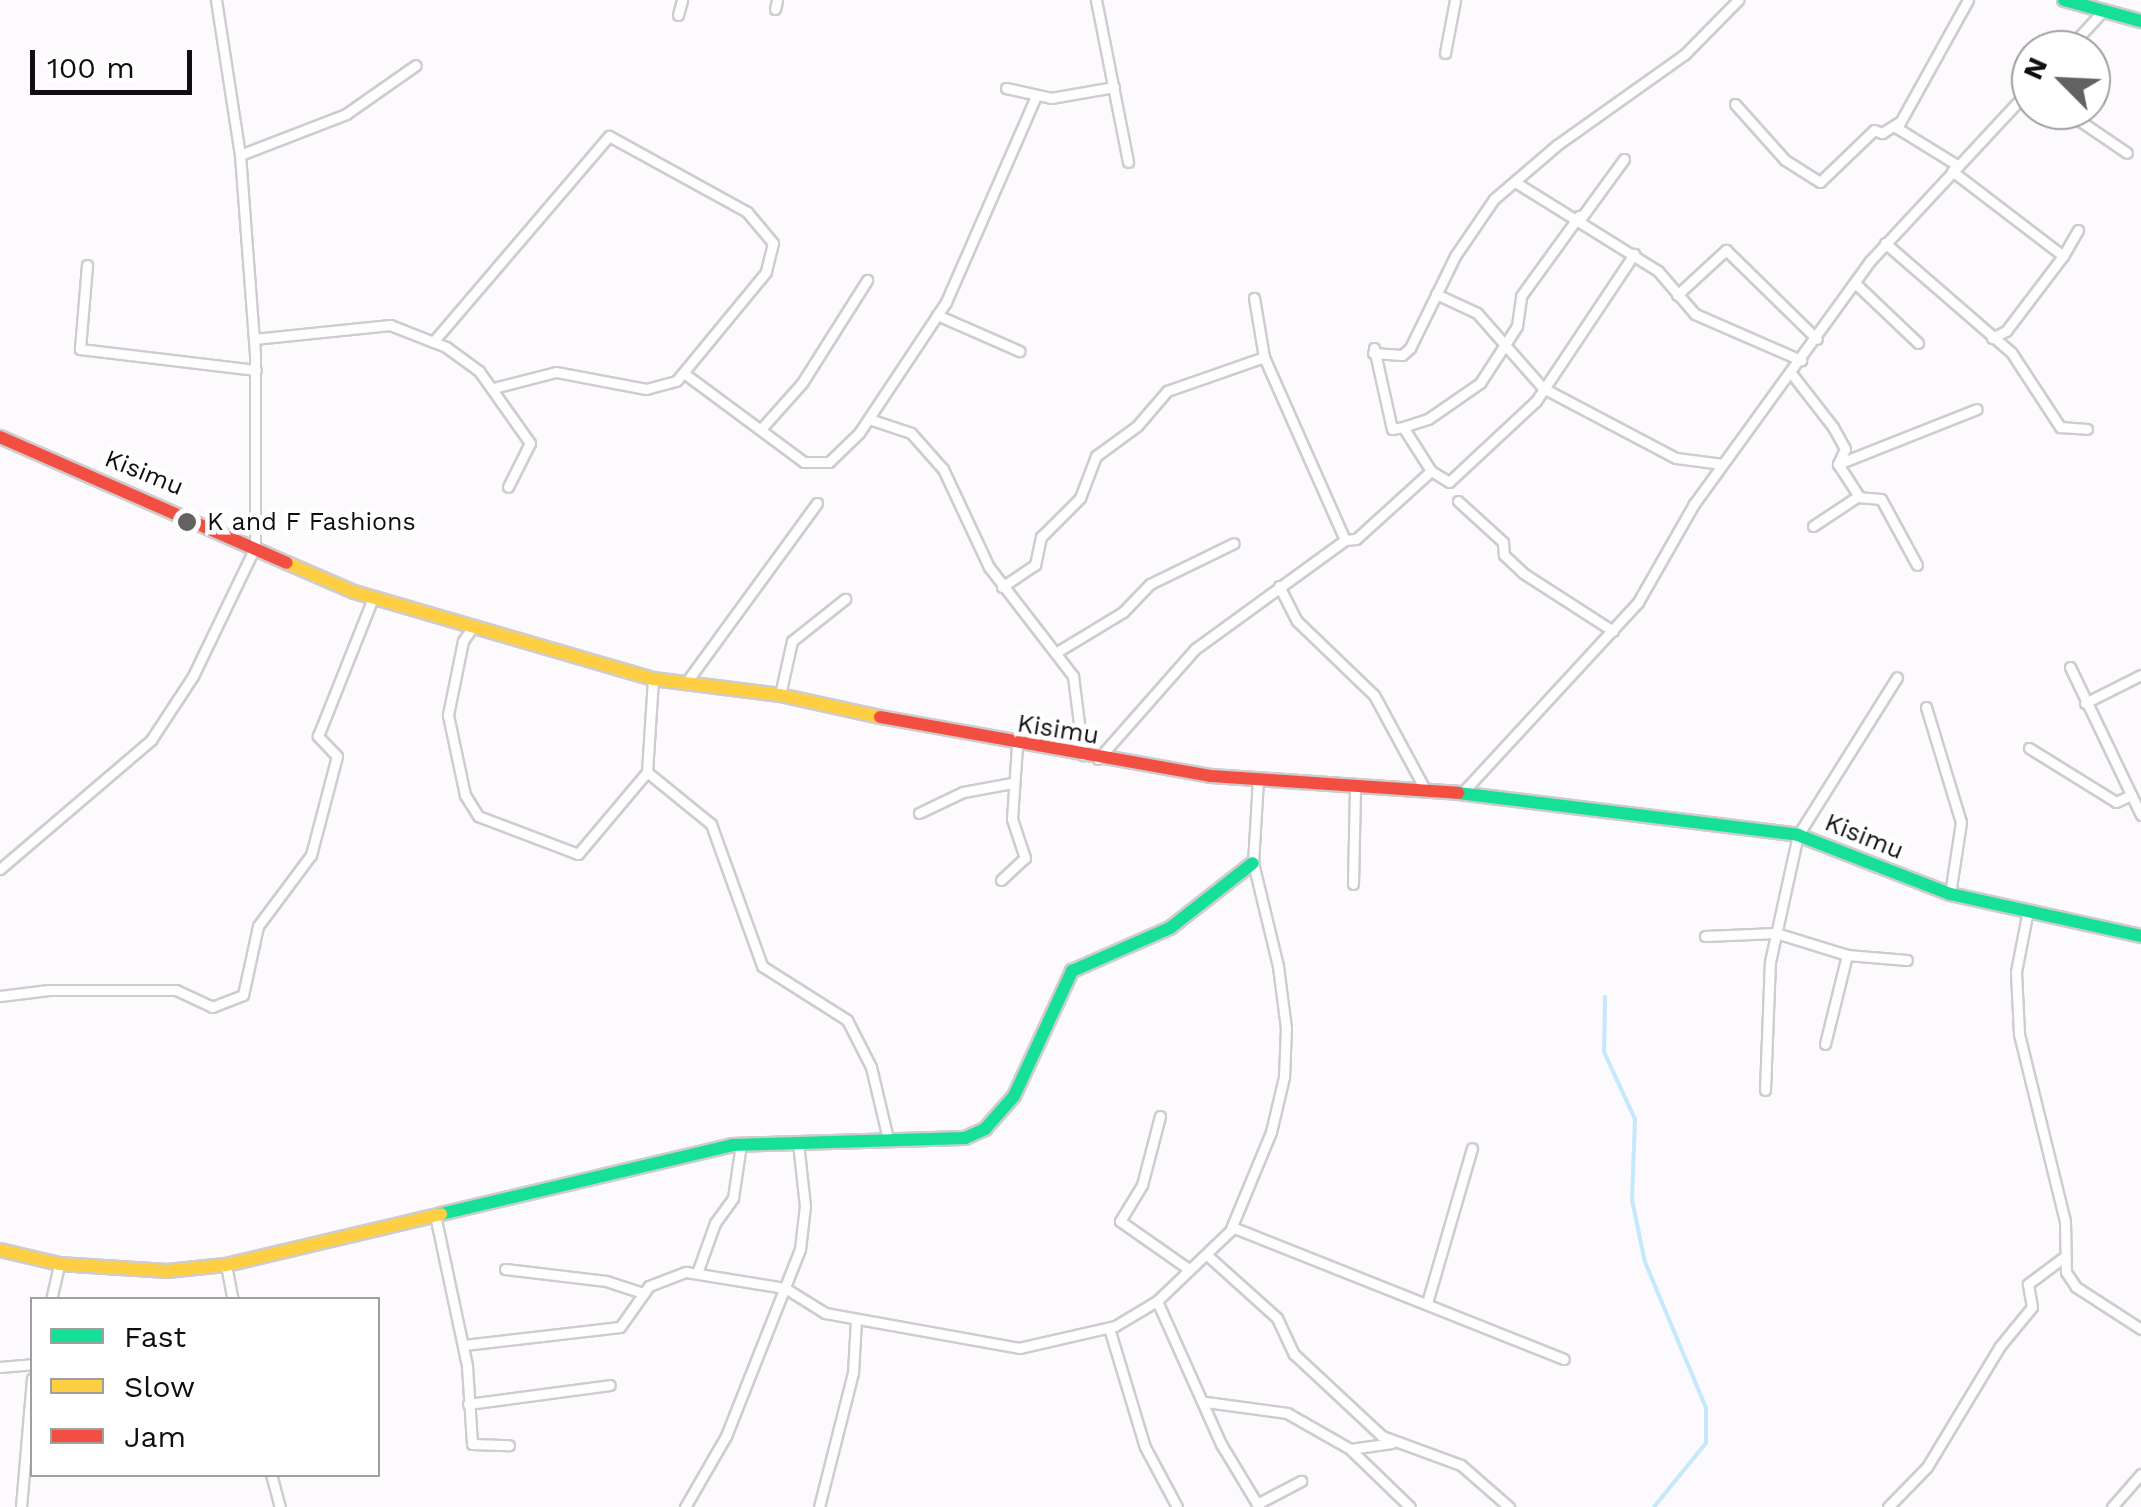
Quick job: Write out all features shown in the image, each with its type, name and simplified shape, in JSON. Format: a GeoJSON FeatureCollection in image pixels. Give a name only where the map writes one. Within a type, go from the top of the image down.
{"type":"FeatureCollection","features":[{"type":"Feature","properties":{"kind":"street"},"geometry":{"type":"LineString","coordinates":[[0,868],[151,740],[193,676],[255,547],[254,339],[240,155],[216,0]]}},
{"type":"Feature","properties":{"kind":"street"},"geometry":{"type":"LineString","coordinates":[[678,15],[682,0]]}},
{"type":"Feature","properties":{"kind":"street"},"geometry":{"type":"LineString","coordinates":[[1096,0],[1128,162]]}},
{"type":"Feature","properties":{"kind":"street"},"geometry":{"type":"LineString","coordinates":[[1444,53],[1455,0]]}},
{"type":"Feature","properties":{"kind":"street"},"geometry":{"type":"LineString","coordinates":[[1624,159],[1522,296],[1506,348],[1470,390],[1392,430],[1374,351],[1402,355],[1410,348],[1478,218],[1515,182],[1685,54],[1738,0]]}},
{"type":"Feature","properties":{"kind":"street"},"geometry":{"type":"LineString","coordinates":[[1735,104],[1785,160],[1820,182],[1874,130],[1898,124],[1968,0]]}},
{"type":"Feature","properties":{"kind":"street"},"geometry":{"type":"LineString","coordinates":[[2064,0],[2141,21]]}},
{"type":"Feature","properties":{"kind":"street"},"geometry":{"type":"LineString","coordinates":[[2085,30],[2102,12]]}},
{"type":"Feature","properties":{"kind":"street"},"geometry":{"type":"LineString","coordinates":[[240,155],[346,114],[416,64]]}},
{"type":"Feature","properties":{"kind":"street"},"geometry":{"type":"LineString","coordinates":[[1006,88],[1065,98],[1114,87]]}},
{"type":"Feature","properties":{"kind":"street"},"geometry":{"type":"LineString","coordinates":[[685,374],[804,462],[819,465],[869,419],[938,315],[1036,96]]}},
{"type":"Feature","properties":{"kind":"street"},"geometry":{"type":"LineString","coordinates":[[1462,794],[1613,631],[1724,464],[1885,243],[2011,111]]}},
{"type":"Feature","properties":{"kind":"street"},"geometry":{"type":"LineString","coordinates":[[1898,124],[1906,138],[1954,168],[2063,256]]}},
{"type":"Feature","properties":{"kind":"street"},"geometry":{"type":"LineString","coordinates":[[2094,130],[2128,153]]}},
{"type":"Feature","properties":{"kind":"street"},"geometry":{"type":"LineString","coordinates":[[434,342],[605,138],[614,136],[747,212],[775,248],[766,272],[685,374],[646,389],[556,372],[493,388]]}},
{"type":"Feature","properties":{"kind":"street"},"geometry":{"type":"LineString","coordinates":[[1515,182],[1580,217],[1634,254],[1700,316],[1801,360]]}},
{"type":"Feature","properties":{"kind":"street"},"geometry":{"type":"LineString","coordinates":[[1989,338],[2006,331],[2078,230]]}},
{"type":"Feature","properties":{"kind":"street"},"geometry":{"type":"LineString","coordinates":[[1885,243],[1989,338],[2011,352],[2060,426],[2087,429]]}},
{"type":"Feature","properties":{"kind":"street"},"geometry":{"type":"LineString","coordinates":[[1676,296],[1726,250],[1817,339]]}},
{"type":"Feature","properties":{"kind":"street"},"geometry":{"type":"LineString","coordinates":[[1403,427],[1432,471],[1444,483],[1453,480],[1543,388],[1634,254]]}},
{"type":"Feature","properties":{"kind":"street"},"geometry":{"type":"LineString","coordinates":[[86,265],[80,348],[256,370]]}},
{"type":"Feature","properties":{"kind":"street"},"geometry":{"type":"LineString","coordinates":[[761,429],[802,384],[867,280]]}},
{"type":"Feature","properties":{"kind":"street"},"geometry":{"type":"LineString","coordinates":[[1855,283],[1918,343]]}},
{"type":"Feature","properties":{"kind":"street"},"geometry":{"type":"LineString","coordinates":[[1436,294],[1477,313],[1543,388],[1676,458],[1724,464]]}},
{"type":"Feature","properties":{"kind":"street"},"geometry":{"type":"LineString","coordinates":[[1254,298],[1264,357],[1345,540]]}},
{"type":"Feature","properties":{"kind":"street"},"geometry":{"type":"LineString","coordinates":[[938,315],[1020,351]]}},
{"type":"Feature","properties":{"kind":"street"},"geometry":{"type":"LineString","coordinates":[[254,339],[390,325],[434,342],[493,388],[530,443],[508,487]]}},
{"type":"Feature","properties":{"kind":"street"},"geometry":{"type":"LineString","coordinates":[[1002,587],[1035,565],[1038,542],[1080,498],[1096,456],[1136,426],[1167,390],[1264,357]]}},
{"type":"Feature","properties":{"kind":"street"},"geometry":{"type":"LineString","coordinates":[[1791,373],[1845,449],[1838,464]]}},
{"type":"Feature","properties":{"kind":"street"},"geometry":{"type":"LineString","coordinates":[[1838,464],[1977,409]]}},
{"type":"Feature","properties":{"kind":"street"},"geometry":{"type":"LineString","coordinates":[[869,419],[921,442],[943,469],[1002,587],[1057,652],[1078,688],[1082,755]]}},
{"type":"Feature","properties":{"kind":"street","name":"Kisimu"},"geometry":{"type":"LineString","coordinates":[[0,437],[374,598],[653,679],[780,695],[1017,746],[1098,759],[1258,780],[1462,794],[1798,835],[1950,894],[2141,936]]}},
{"type":"Feature","properties":{"kind":"street"},"geometry":{"type":"LineString","coordinates":[[1838,464],[1860,496]]}},
{"type":"Feature","properties":{"kind":"street"},"geometry":{"type":"LineString","coordinates":[[1098,759],[1166,676],[1278,586],[1345,540],[1356,539],[1432,471]]}},
{"type":"Feature","properties":{"kind":"street"},"geometry":{"type":"LineString","coordinates":[[1813,526],[1860,496],[1881,499],[1917,565]]}},
{"type":"Feature","properties":{"kind":"street"},"geometry":{"type":"LineString","coordinates":[[1458,501],[1503,542],[1504,555],[1524,573],[1613,631]]}},
{"type":"Feature","properties":{"kind":"street"},"geometry":{"type":"LineString","coordinates":[[686,684],[818,504]]}},
{"type":"Feature","properties":{"kind":"street"},"geometry":{"type":"LineString","coordinates":[[1057,652],[1123,612],[1150,584],[1234,543]]}},
{"type":"Feature","properties":{"kind":"street"},"geometry":{"type":"LineString","coordinates":[[1278,586],[1297,621],[1374,695],[1426,792]]}},
{"type":"Feature","properties":{"kind":"street"},"geometry":{"type":"LineString","coordinates":[[0,996],[49,990],[176,990],[212,1007],[243,995],[258,926],[311,855],[338,756],[318,736],[374,598]]}},
{"type":"Feature","properties":{"kind":"street"},"geometry":{"type":"LineString","coordinates":[[780,695],[792,641],[845,599]]}},
{"type":"Feature","properties":{"kind":"street"},"geometry":{"type":"LineString","coordinates":[[472,628],[463,642],[448,715],[465,795],[478,816],[578,854],[647,772],[653,679]]}},
{"type":"Feature","properties":{"kind":"street"},"geometry":{"type":"LineString","coordinates":[[2070,667],[2141,815]]}},
{"type":"Feature","properties":{"kind":"street"},"geometry":{"type":"LineString","coordinates":[[2086,703],[2141,675]]}},
{"type":"Feature","properties":{"kind":"street"},"geometry":{"type":"LineString","coordinates":[[1765,1090],[1776,933],[1798,835],[1897,677]]}},
{"type":"Feature","properties":{"kind":"street"},"geometry":{"type":"LineString","coordinates":[[1926,707],[1962,822],[1950,894]]}},
{"type":"Feature","properties":{"kind":"street"},"geometry":{"type":"LineString","coordinates":[[1001,880],[1024,858],[1012,819],[1017,746]]}},
{"type":"Feature","properties":{"kind":"street"},"geometry":{"type":"LineString","coordinates":[[2029,748],[2116,802],[2131,795]]}},
{"type":"Feature","properties":{"kind":"street"},"geometry":{"type":"LineString","coordinates":[[647,772],[711,824],[762,966],[848,1020],[872,1067],[888,1139]]}},
{"type":"Feature","properties":{"kind":"street"},"geometry":{"type":"LineString","coordinates":[[464,1345],[620,1328],[644,1293],[662,1278],[698,1272],[785,1288],[815,1310],[856,1320],[1019,1348],[1109,1328],[1156,1300],[1208,1255],[1232,1226],[1271,1132],[1286,1028],[1273,929],[1253,863],[1258,780]]}},
{"type":"Feature","properties":{"kind":"street"},"geometry":{"type":"LineString","coordinates":[[919,812],[963,792],[1012,783]]}},
{"type":"Feature","properties":{"kind":"street"},"geometry":{"type":"LineString","coordinates":[[1352,884],[1356,786]]}},
{"type":"Feature","properties":{"kind":"street"},"geometry":{"type":"LineString","coordinates":[[0,1250],[25,1261],[59,1264],[167,1271],[226,1265],[573,1178],[741,1144],[935,1141],[985,1129],[1027,1072],[1072,970],[1170,928],[1253,863]]}},
{"type":"Feature","properties":{"kind":"street"},"geometry":{"type":"LineString","coordinates":[[2028,910],[2016,972],[2019,1034],[2065,1221],[2064,1257],[2076,1287],[2141,1329]]}},
{"type":"Feature","properties":{"kind":"street"},"geometry":{"type":"LineString","coordinates":[[1704,936],[1776,933],[1846,956],[1907,960]]}},
{"type":"Feature","properties":{"kind":"street"},"geometry":{"type":"LineString","coordinates":[[1825,1044],[1846,956]]}},
{"type":"Feature","properties":{"kind":"street"},"geometry":{"type":"LineString","coordinates":[[1160,1116],[1142,1185],[1120,1221],[1190,1270]]}},
{"type":"Feature","properties":{"kind":"street"},"geometry":{"type":"LineString","coordinates":[[685,1507],[726,1436],[805,1230],[798,1143]]}},
{"type":"Feature","properties":{"kind":"street"},"geometry":{"type":"LineString","coordinates":[[698,1272],[736,1187],[741,1144]]}},
{"type":"Feature","properties":{"kind":"street"},"geometry":{"type":"LineString","coordinates":[[1427,1303],[1472,1148]]}},
{"type":"Feature","properties":{"kind":"street"},"geometry":{"type":"LineString","coordinates":[[435,1215],[464,1345],[474,1447],[509,1445]]}},
{"type":"Feature","properties":{"kind":"street"},"geometry":{"type":"LineString","coordinates":[[1232,1226],[1564,1358]]}},
{"type":"Feature","properties":{"kind":"street"},"geometry":{"type":"LineString","coordinates":[[1208,1255],[1277,1318],[1294,1354],[1382,1436],[1478,1474],[1509,1507]]}},
{"type":"Feature","properties":{"kind":"street"},"geometry":{"type":"LineString","coordinates":[[1888,1507],[1927,1467],[2000,1346],[2032,1307],[2028,1284],[2064,1257]]}},
{"type":"Feature","properties":{"kind":"street"},"geometry":{"type":"LineString","coordinates":[[52,1297],[59,1264]]}},
{"type":"Feature","properties":{"kind":"street"},"geometry":{"type":"LineString","coordinates":[[226,1265],[233,1297]]}},
{"type":"Feature","properties":{"kind":"street"},"geometry":{"type":"LineString","coordinates":[[505,1269],[606,1281],[644,1293]]}},
{"type":"Feature","properties":{"kind":"street"},"geometry":{"type":"LineString","coordinates":[[1156,1300],[1206,1402],[1221,1444],[1258,1506],[1301,1481]]}},
{"type":"Feature","properties":{"kind":"street"},"geometry":{"type":"LineString","coordinates":[[819,1507],[852,1373],[856,1320]]}},
{"type":"Feature","properties":{"kind":"street"},"geometry":{"type":"LineString","coordinates":[[1109,1328],[1144,1447],[1177,1507]]}},
{"type":"Feature","properties":{"kind":"street"},"geometry":{"type":"LineString","coordinates":[[0,1367],[30,1364]]}},
{"type":"Feature","properties":{"kind":"street"},"geometry":{"type":"LineString","coordinates":[[468,1404],[610,1386]]}},
{"type":"Feature","properties":{"kind":"street"},"geometry":{"type":"LineString","coordinates":[[21,1507],[30,1401]]}},
{"type":"Feature","properties":{"kind":"street"},"geometry":{"type":"LineString","coordinates":[[1206,1402],[1266,1406],[1350,1449],[1410,1507]]}},
{"type":"Feature","properties":{"kind":"street"},"geometry":{"type":"LineString","coordinates":[[1350,1449],[1401,1443]]}},
{"type":"Feature","properties":{"kind":"street"},"geometry":{"type":"LineString","coordinates":[[2112,1507],[2141,1474]]}},
{"type":"Feature","properties":{"kind":"street"},"geometry":{"type":"LineString","coordinates":[[272,1477],[280,1507]]}},
{"type":"Feature","properties":{"kind":"waterway"},"geometry":{"type":"LineString","coordinates":[[1605,997],[1604,1052],[1635,1119],[1632,1200],[1645,1262],[1706,1408],[1706,1443],[1654,1507]]}},
{"type":"Feature","properties":{"kind":"traffic: fast"},"geometry":{"type":"LineString","coordinates":[[2064,0],[2141,21]]}},
{"type":"Feature","properties":{"kind":"traffic: fast"},"geometry":{"type":"LineString","coordinates":[[1458,793],[1798,835],[1950,894],[2141,936]]}},
{"type":"Feature","properties":{"kind":"traffic: fast"},"geometry":{"type":"LineString","coordinates":[[441,1214],[732,1145],[965,1138],[985,1129],[1014,1096],[1072,971],[1170,928],[1253,863]]}},
{"type":"Feature","properties":{"kind":"traffic: slow"},"geometry":{"type":"LineString","coordinates":[[287,563],[354,592],[653,679],[780,695],[880,717]]}},
{"type":"Feature","properties":{"kind":"traffic: slow"},"geometry":{"type":"LineString","coordinates":[[0,1250],[59,1264],[167,1271],[226,1265],[441,1214]]}},
{"type":"Feature","properties":{"kind":"traffic: jam"},"geometry":{"type":"LineString","coordinates":[[0,437],[287,563]]}},
{"type":"Feature","properties":{"kind":"traffic: jam"},"geometry":{"type":"LineString","coordinates":[[880,717],[1210,776],[1458,793]]}},
{"type":"Feature","properties":{"kind":"place","name":"K and F Fashions"},"geometry":{"type":"Point","coordinates":[187,522]}}]}
